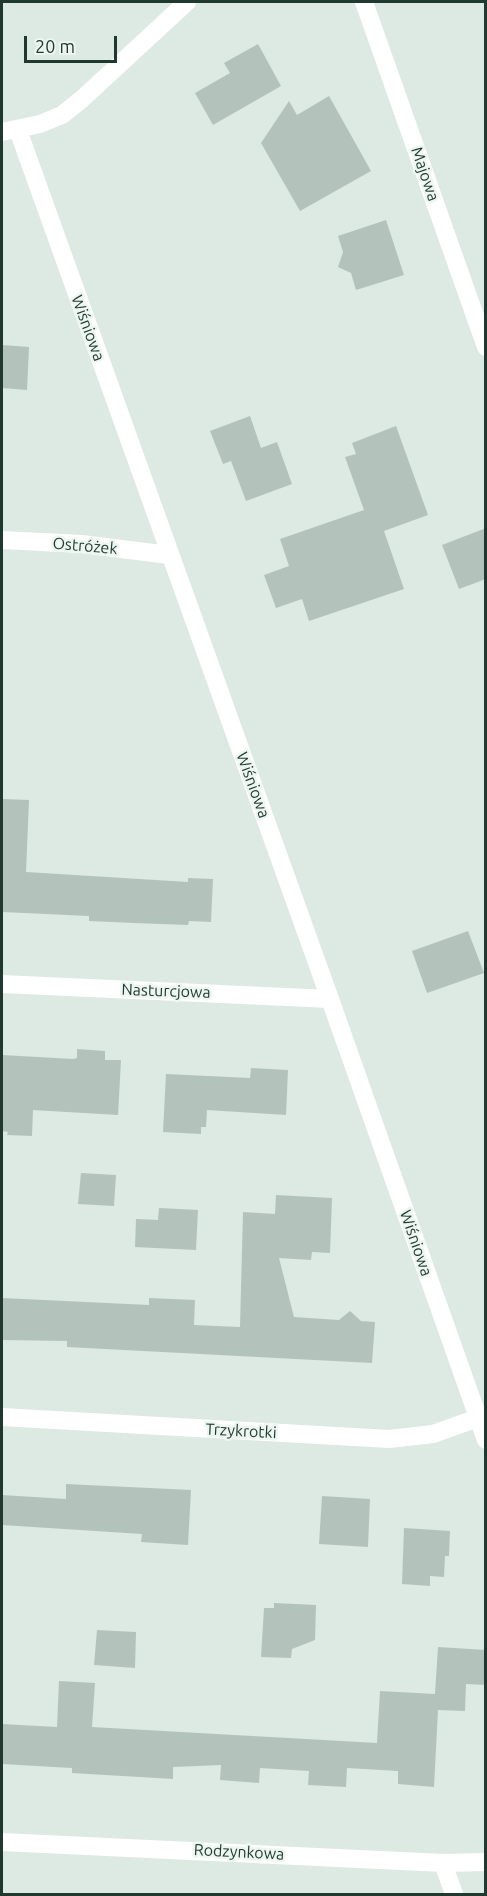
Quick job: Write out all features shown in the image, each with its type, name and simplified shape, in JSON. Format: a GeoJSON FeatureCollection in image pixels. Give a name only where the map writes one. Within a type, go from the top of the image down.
{"type":"FeatureCollection","features":[{"type":"Feature","properties":{"kind":"street"},"geometry":{"type":"LineString","coordinates":[[10,131],[62,115],[187,2]]}},
{"type":"Feature","properties":{"kind":"street","name":"Majowa"},"geometry":{"type":"LineString","coordinates":[[364,2],[479,306],[486,347]]}},
{"type":"Feature","properties":{"kind":"street","name":"Wiśniowa"},"geometry":{"type":"LineString","coordinates":[[10,131],[169,555],[330,999],[486,1440]]}},
{"type":"Feature","properties":{"kind":"street","name":"Ostróżek"},"geometry":{"type":"LineString","coordinates":[[2,540],[82,544],[169,555]]}},
{"type":"Feature","properties":{"kind":"street","name":"Nasturcjowa"},"geometry":{"type":"LineString","coordinates":[[2,984],[330,999]]}},
{"type":"Feature","properties":{"kind":"street","name":"Trzykrotki"},"geometry":{"type":"LineString","coordinates":[[2,1417],[389,1439],[434,1434],[478,1418]]}},
{"type":"Feature","properties":{"kind":"street","name":"Rodzynkowa"},"geometry":{"type":"LineString","coordinates":[[2,1842],[443,1863]]}},
{"type":"Feature","properties":{"kind":"street"},"geometry":{"type":"LineString","coordinates":[[454,1894],[443,1863],[486,1862]]}},
{"type":"Feature","properties":{"kind":"building"},"geometry":{"type":"Polygon","coordinates":[[[258,44],[281,86],[213,125],[195,93],[230,73],[224,63],[258,44]]]}},
{"type":"Feature","properties":{"kind":"building"},"geometry":{"type":"Polygon","coordinates":[[[329,96],[371,171],[300,211],[261,143],[289,101],[297,115],[329,96]]]}},
{"type":"Feature","properties":{"kind":"building"},"geometry":{"type":"Polygon","coordinates":[[[386,220],[404,275],[356,290],[351,273],[338,267],[343,252],[338,236],[386,220]]]}},
{"type":"Feature","properties":{"kind":"building"},"geometry":{"type":"Polygon","coordinates":[[[2,345],[29,347],[27,390],[2,388],[2,345]]]}},
{"type":"Feature","properties":{"kind":"building"},"geometry":{"type":"Polygon","coordinates":[[[250,416],[261,448],[277,442],[292,484],[246,501],[231,461],[223,464],[210,431],[250,416]]]}},
{"type":"Feature","properties":{"kind":"building"},"geometry":{"type":"Polygon","coordinates":[[[396,426],[428,515],[384,531],[404,589],[309,621],[302,599],[276,608],[264,575],[289,566],[280,539],[364,510],[345,457],[356,454],[352,443],[396,426]]]}},
{"type":"Feature","properties":{"kind":"building"},"geometry":{"type":"Polygon","coordinates":[[[486,528],[486,579],[459,589],[442,545],[486,528]]]}},
{"type":"Feature","properties":{"kind":"building"},"geometry":{"type":"Polygon","coordinates":[[[2,799],[29,800],[26,872],[188,882],[188,878],[213,879],[211,922],[189,921],[188,925],[89,921],[89,916],[2,912],[2,799]]]}},
{"type":"Feature","properties":{"kind":"building"},"geometry":{"type":"Polygon","coordinates":[[[468,931],[484,973],[427,993],[412,951],[468,931]]]}},
{"type":"Feature","properties":{"kind":"building"},"geometry":{"type":"Polygon","coordinates":[[[77,1049],[105,1051],[105,1060],[121,1060],[118,1115],[33,1110],[32,1136],[7,1135],[8,1132],[2,1131],[2,1055],[73,1059],[77,1058],[77,1049]]]}},
{"type":"Feature","properties":{"kind":"building"},"geometry":{"type":"Polygon","coordinates":[[[251,1068],[288,1070],[286,1115],[207,1110],[206,1127],[201,1127],[201,1134],[163,1132],[166,1074],[250,1078],[251,1068]]]}},
{"type":"Feature","properties":{"kind":"building"},"geometry":{"type":"Polygon","coordinates":[[[81,1173],[116,1175],[114,1206],[78,1204],[81,1173]]]}},
{"type":"Feature","properties":{"kind":"building"},"geometry":{"type":"Polygon","coordinates":[[[276,1195],[332,1198],[330,1253],[312,1252],[311,1260],[279,1258],[294,1317],[339,1320],[350,1311],[361,1321],[375,1322],[372,1363],[67,1347],[67,1341],[2,1340],[2,1298],[149,1305],[149,1298],[195,1300],[194,1325],[240,1327],[243,1212],[275,1214],[276,1195]]]}},
{"type":"Feature","properties":{"kind":"building"},"geometry":{"type":"Polygon","coordinates":[[[159,1208],[198,1210],[196,1250],[135,1247],[136,1219],[158,1220],[159,1208]]]}},
{"type":"Feature","properties":{"kind":"building"},"geometry":{"type":"Polygon","coordinates":[[[66,1484],[191,1490],[188,1545],[141,1542],[142,1534],[2,1525],[2,1495],[66,1499],[66,1484]]]}},
{"type":"Feature","properties":{"kind":"building"},"geometry":{"type":"Polygon","coordinates":[[[322,1496],[370,1499],[368,1547],[319,1544],[322,1496]]]}},
{"type":"Feature","properties":{"kind":"building"},"geometry":{"type":"Polygon","coordinates":[[[404,1528],[450,1531],[449,1556],[445,1556],[444,1577],[430,1576],[430,1586],[402,1584],[404,1528]]]}},
{"type":"Feature","properties":{"kind":"building"},"geometry":{"type":"Polygon","coordinates":[[[274,1603],[316,1605],[315,1640],[292,1649],[291,1658],[261,1657],[264,1608],[274,1608],[274,1603]]]}},
{"type":"Feature","properties":{"kind":"building"},"geometry":{"type":"Polygon","coordinates":[[[97,1630],[136,1632],[135,1668],[94,1665],[97,1630]]]}},
{"type":"Feature","properties":{"kind":"building"},"geometry":{"type":"Polygon","coordinates":[[[438,1647],[486,1650],[486,1685],[466,1684],[465,1711],[438,1710],[434,1787],[398,1784],[398,1771],[347,1768],[346,1787],[308,1785],[309,1771],[260,1768],[259,1783],[220,1780],[221,1765],[173,1767],[173,1779],[72,1773],[72,1768],[2,1764],[2,1724],[57,1727],[59,1681],[95,1683],[92,1727],[377,1743],[380,1691],[435,1694],[438,1647]]]}}]}
